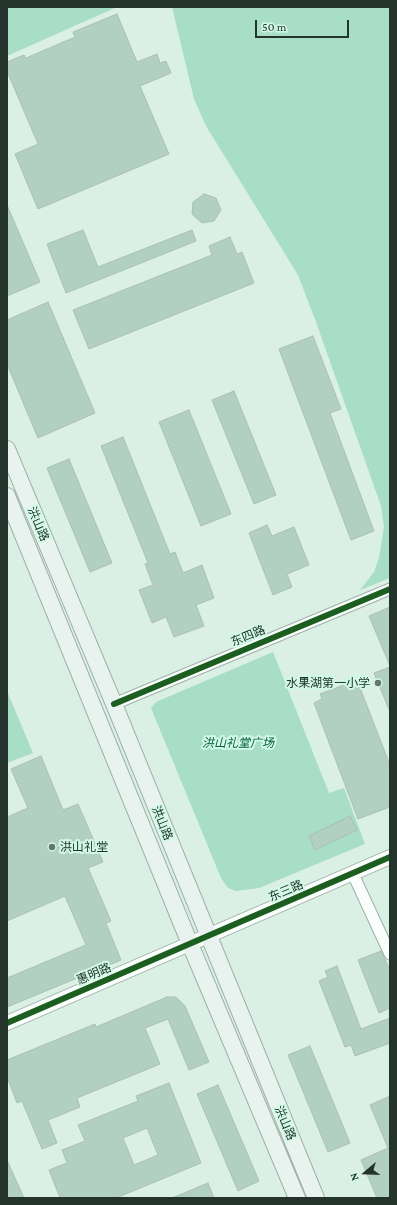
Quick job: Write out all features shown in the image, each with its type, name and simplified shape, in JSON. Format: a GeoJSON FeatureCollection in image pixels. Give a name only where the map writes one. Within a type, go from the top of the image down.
{"type":"FeatureCollection","features":[{"type":"Feature","properties":{"kind":"main road","name":"洪山路"},"geometry":{"type":"LineString","coordinates":[[7,449],[114,704],[316,1198]]}},
{"type":"Feature","properties":{"kind":"main road","name":"洪山路"},"geometry":{"type":"LineString","coordinates":[[7,496],[190,944],[297,1198]]}},
{"type":"Feature","properties":{"kind":"street","name":"东四路"},"geometry":{"type":"LineString","coordinates":[[114,704],[390,589]]}},
{"type":"Feature","properties":{"kind":"street","name":"东三路"},"geometry":{"type":"LineString","coordinates":[[190,944],[390,857]]}},
{"type":"Feature","properties":{"kind":"street"},"geometry":{"type":"LineString","coordinates":[[352,874],[390,954]]}},
{"type":"Feature","properties":{"kind":"street","name":"惠明路"},"geometry":{"type":"LineString","coordinates":[[7,1023],[190,944]]}},
{"type":"Feature","properties":{"kind":"green space"},"geometry":{"type":"Polygon","coordinates":[[[7,7],[117,7],[7,56],[7,7]]]}},
{"type":"Feature","properties":{"kind":"green space"},"geometry":{"type":"Polygon","coordinates":[[[172,7],[390,7],[390,578],[360,590],[374,572],[379,558],[384,527],[381,506],[298,275],[206,126],[194,99],[172,7]]]}},
{"type":"Feature","properties":{"kind":"green space","name":"洪山礼堂广场"},"geometry":{"type":"Polygon","coordinates":[[[273,652],[329,793],[344,788],[365,844],[259,888],[236,891],[228,888],[221,878],[151,708],[156,702],[273,652]]]}},
{"type":"Feature","properties":{"kind":"green space"},"geometry":{"type":"Polygon","coordinates":[[[7,691],[33,753],[7,763],[7,691]]]}},
{"type":"Feature","properties":{"kind":"building"},"geometry":{"type":"Polygon","coordinates":[[[117,14],[137,62],[157,54],[160,63],[166,61],[171,73],[140,86],[169,154],[38,209],[15,154],[38,144],[7,71],[7,62],[24,55],[26,58],[75,37],[73,32],[117,14]]]}},
{"type":"Feature","properties":{"kind":"building"},"geometry":{"type":"Polygon","coordinates":[[[204,194],[216,198],[221,210],[214,221],[202,223],[192,214],[193,202],[204,194]]]}},
{"type":"Feature","properties":{"kind":"building"},"geometry":{"type":"Polygon","coordinates":[[[7,205],[40,282],[7,296],[7,205]]]}},
{"type":"Feature","properties":{"kind":"building"},"geometry":{"type":"Polygon","coordinates":[[[83,230],[98,267],[192,230],[196,241],[66,293],[47,244],[83,230]]]}},
{"type":"Feature","properties":{"kind":"building"},"geometry":{"type":"Polygon","coordinates":[[[230,237],[237,254],[242,252],[254,283],[89,349],[73,310],[212,255],[209,246],[230,237]]]}},
{"type":"Feature","properties":{"kind":"building"},"geometry":{"type":"Polygon","coordinates":[[[48,302],[95,413],[38,438],[7,364],[7,320],[48,302]]]}},
{"type":"Feature","properties":{"kind":"building"},"geometry":{"type":"Polygon","coordinates":[[[313,336],[341,409],[330,413],[374,531],[351,540],[279,349],[313,336]]]}},
{"type":"Feature","properties":{"kind":"building"},"geometry":{"type":"Polygon","coordinates":[[[234,391],[276,495],[254,504],[212,400],[234,391]]]}},
{"type":"Feature","properties":{"kind":"building"},"geometry":{"type":"Polygon","coordinates":[[[189,410],[231,514],[201,526],[159,422],[189,410]]]}},
{"type":"Feature","properties":{"kind":"building"},"geometry":{"type":"Polygon","coordinates":[[[123,437],[170,554],[175,552],[183,573],[202,565],[214,598],[196,605],[204,626],[174,637],[166,617],[152,623],[139,590],[153,585],[145,564],[148,563],[101,446],[123,437]]]}},
{"type":"Feature","properties":{"kind":"building"},"geometry":{"type":"Polygon","coordinates":[[[69,459],[112,563],[90,572],[47,468],[69,459]]]}},
{"type":"Feature","properties":{"kind":"building"},"geometry":{"type":"Polygon","coordinates":[[[267,525],[272,536],[294,527],[309,565],[287,574],[292,587],[273,595],[249,533],[267,525]]]}},
{"type":"Feature","properties":{"kind":"building"},"geometry":{"type":"Polygon","coordinates":[[[390,607],[390,666],[369,616],[390,607]]]}},
{"type":"Feature","properties":{"kind":"building"},"geometry":{"type":"Polygon","coordinates":[[[390,667],[390,712],[374,673],[390,667]]]}},
{"type":"Feature","properties":{"kind":"building"},"geometry":{"type":"Polygon","coordinates":[[[357,680],[390,765],[390,807],[358,819],[314,703],[322,699],[320,694],[357,680]]]}},
{"type":"Feature","properties":{"kind":"building","name":"洪山礼堂"},"geometry":{"type":"Polygon","coordinates":[[[41,756],[63,810],[78,804],[103,862],[88,868],[111,921],[106,923],[121,960],[7,1007],[7,978],[86,945],[65,896],[7,921],[7,817],[28,808],[11,769],[41,756]]]}},
{"type":"Feature","properties":{"kind":"building"},"geometry":{"type":"Polygon","coordinates":[[[350,816],[357,830],[315,850],[309,836],[350,816]]]}},
{"type":"Feature","properties":{"kind":"building"},"geometry":{"type":"Polygon","coordinates":[[[381,951],[390,970],[390,1008],[379,1013],[358,960],[381,951]]]}},
{"type":"Feature","properties":{"kind":"building"},"geometry":{"type":"Polygon","coordinates":[[[337,966],[361,1029],[390,1018],[390,1043],[355,1056],[351,1045],[345,1047],[319,981],[328,977],[325,971],[337,966]]]}},
{"type":"Feature","properties":{"kind":"building"},"geometry":{"type":"Polygon","coordinates":[[[167,997],[176,997],[185,1006],[209,1062],[189,1070],[168,1019],[145,1028],[160,1064],[77,1098],[80,1107],[48,1120],[57,1143],[42,1149],[22,1101],[17,1103],[7,1077],[7,1060],[95,1024],[96,1027],[167,997]]]}},
{"type":"Feature","properties":{"kind":"building"},"geometry":{"type":"Polygon","coordinates":[[[310,1046],[350,1143],[328,1152],[288,1055],[310,1046]]]}},
{"type":"Feature","properties":{"kind":"building"},"geometry":{"type":"Polygon","coordinates":[[[169,1083],[201,1163],[116,1198],[60,1198],[49,1170],[67,1163],[62,1150],[85,1141],[78,1125],[138,1101],[136,1096],[169,1083]],[[147,1128],[123,1138],[134,1165],[158,1155],[147,1128]]]}},
{"type":"Feature","properties":{"kind":"building"},"geometry":{"type":"Polygon","coordinates":[[[218,1085],[259,1181],[238,1191],[197,1094],[218,1085]]]}},
{"type":"Feature","properties":{"kind":"building"},"geometry":{"type":"Polygon","coordinates":[[[390,1096],[390,1198],[377,1198],[361,1160],[388,1148],[370,1105],[390,1096]]]}},
{"type":"Feature","properties":{"kind":"building"},"geometry":{"type":"Polygon","coordinates":[[[7,1160],[24,1198],[7,1198],[7,1160]]]}},
{"type":"Feature","properties":{"kind":"building"},"geometry":{"type":"Polygon","coordinates":[[[208,1183],[214,1198],[172,1198],[208,1183]]]}},
{"type":"Feature","properties":{"kind":"cycle path"},"geometry":{"type":"LineString","coordinates":[[114,704],[390,589]]}},
{"type":"Feature","properties":{"kind":"cycle path"},"geometry":{"type":"LineString","coordinates":[[7,1023],[390,857]]}},
{"type":"Feature","properties":{"kind":"place","name":"水果湖第一小学"},"geometry":{"type":"Point","coordinates":[378,683]}},
{"type":"Feature","properties":{"kind":"place","name":"洪山礼堂"},"geometry":{"type":"Point","coordinates":[52,847]}}]}
